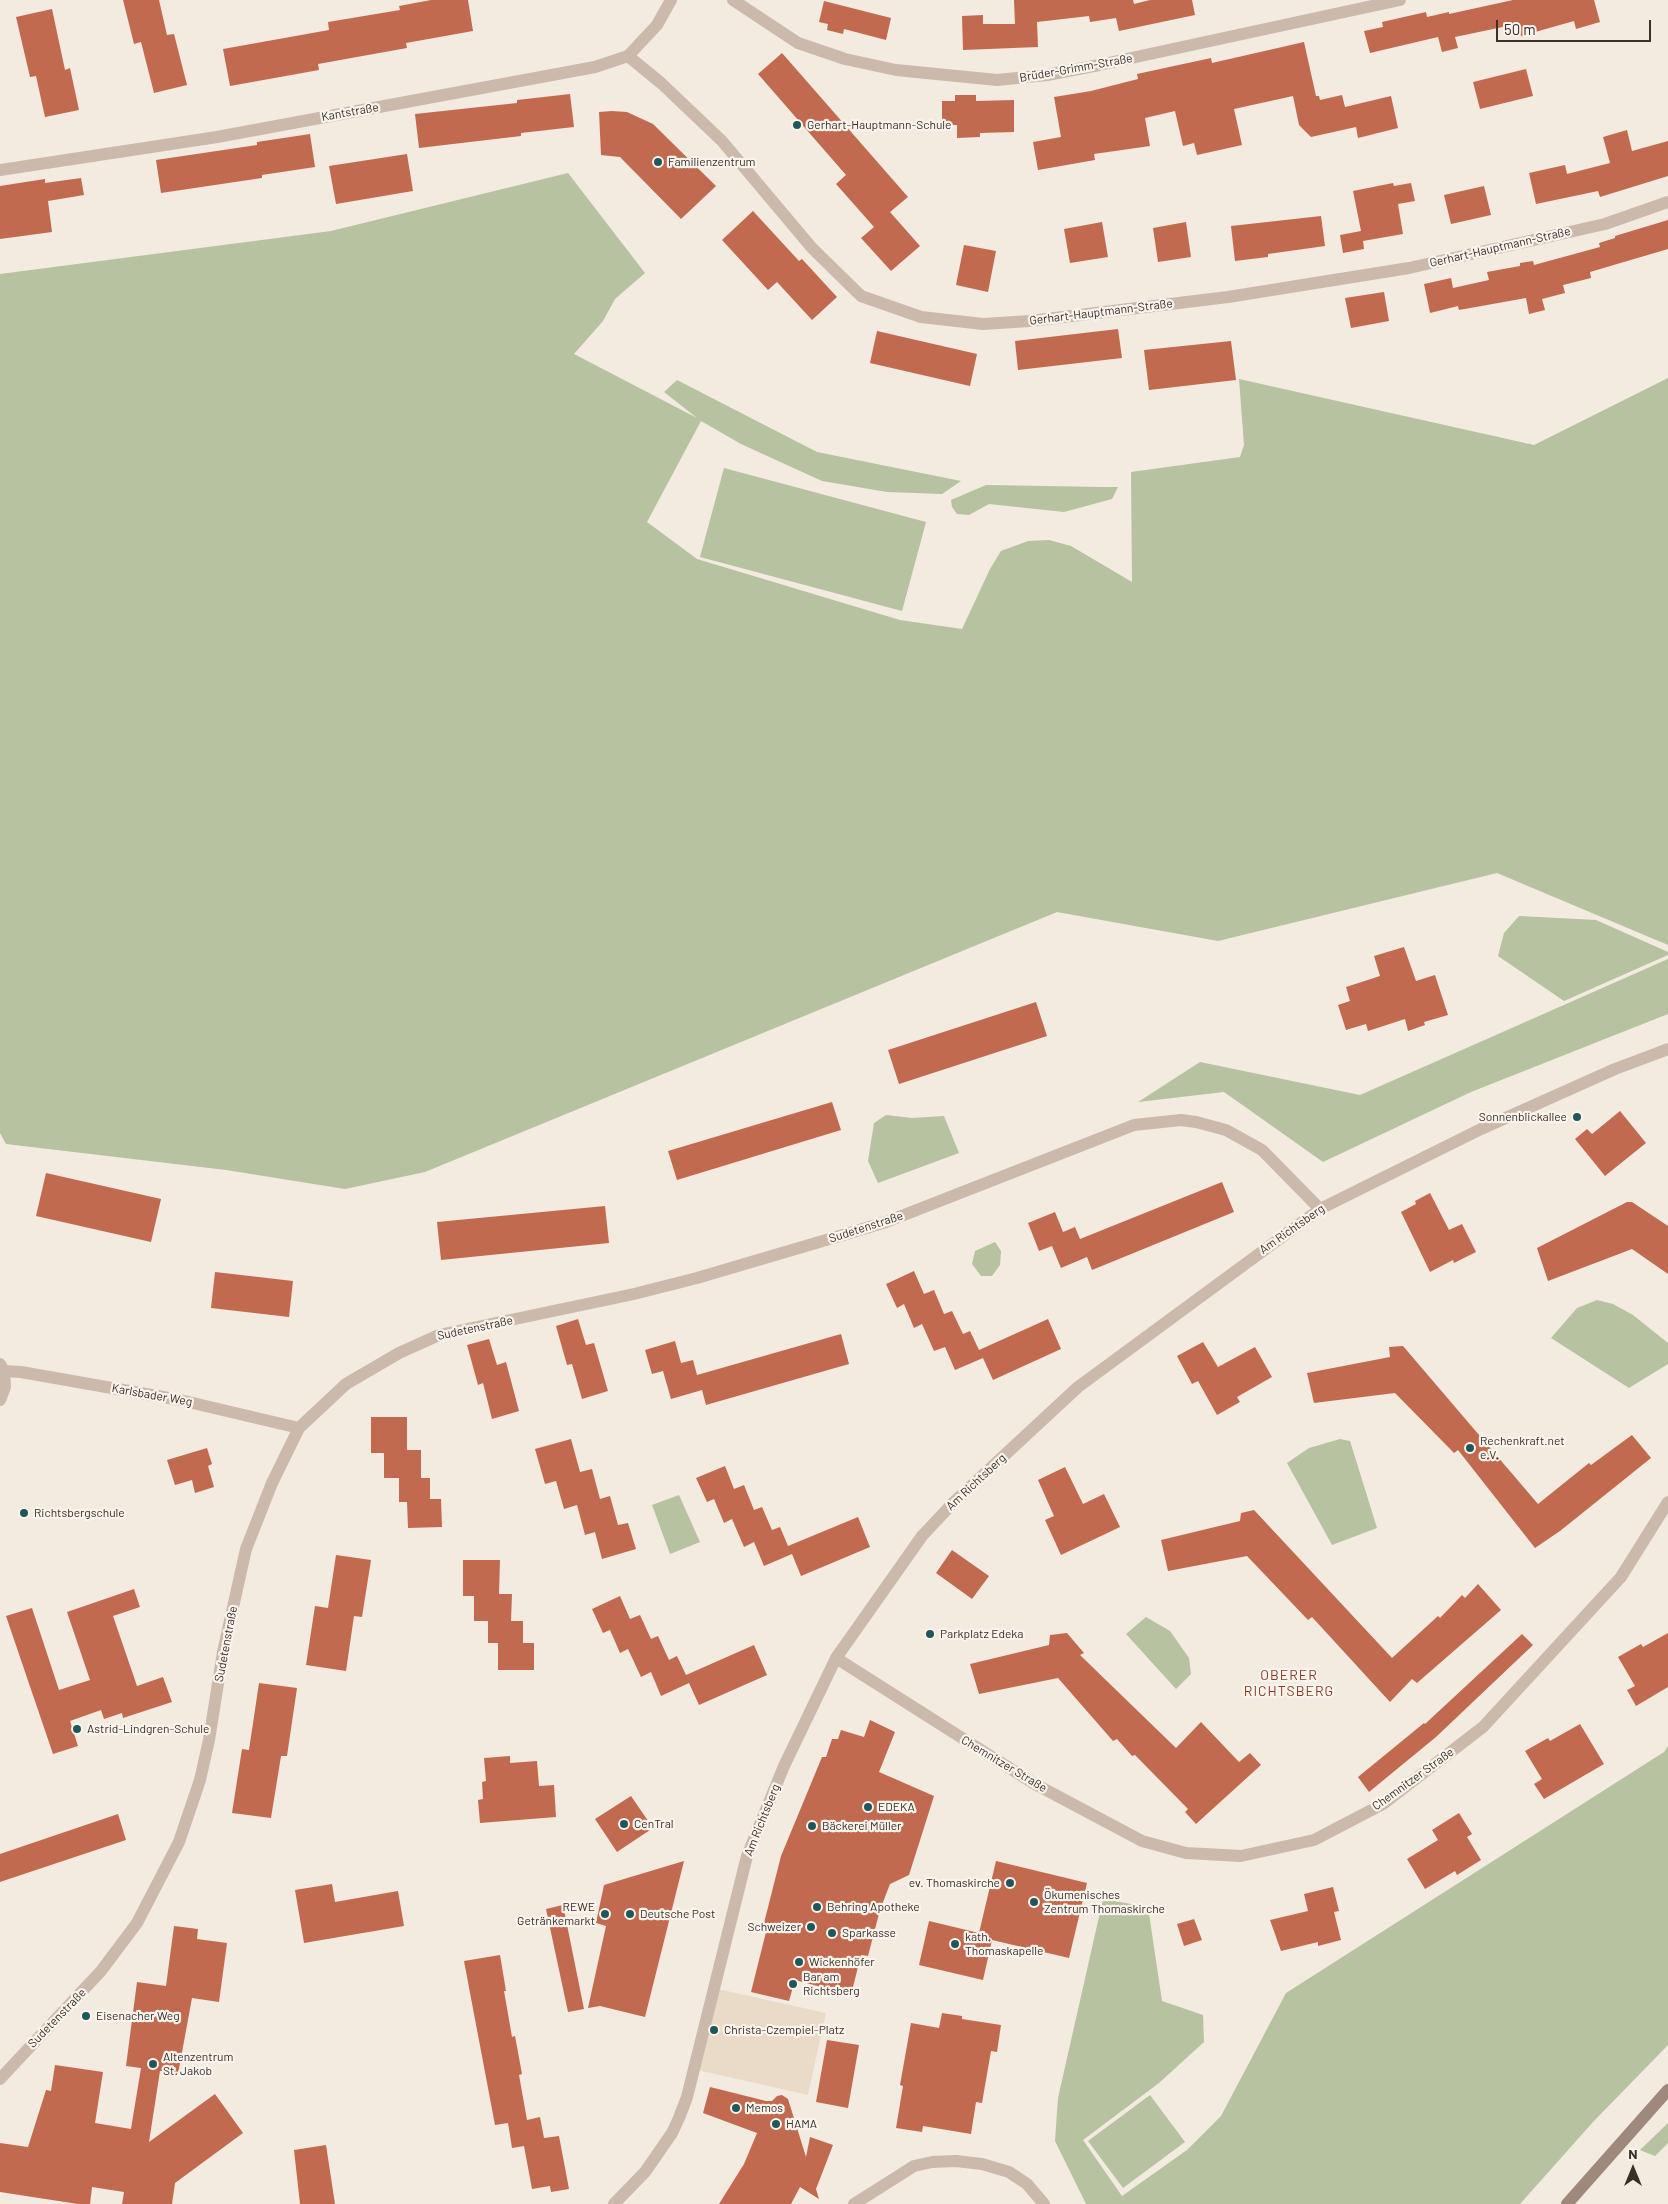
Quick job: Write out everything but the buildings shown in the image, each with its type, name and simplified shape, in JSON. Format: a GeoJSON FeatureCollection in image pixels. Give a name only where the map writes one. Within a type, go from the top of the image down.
{"type":"FeatureCollection","features":[{"type":"Feature","properties":{"kind":"main road"},"geometry":{"type":"LineString","coordinates":[[1567,2204],[1668,2090]]}},
{"type":"Feature","properties":{"kind":"street","name":"Kantstraße"},"geometry":{"type":"LineString","coordinates":[[0,170],[216,137],[595,67],[628,56],[657,25],[671,0]]}},
{"type":"Feature","properties":{"kind":"street","name":"Brüder-Grimm-Straße"},"geometry":{"type":"LineString","coordinates":[[733,0],[798,43],[846,60],[896,70],[997,80],[1047,75],[1099,65],[1400,0]]}},
{"type":"Feature","properties":{"kind":"street","name":"Gerhart-Hauptmann-Straße"},"geometry":{"type":"LineString","coordinates":[[628,56],[660,83],[722,142],[812,248],[861,296],[921,317],[983,324],[1030,322],[1238,295],[1409,268],[1605,224],[1668,202]]}},
{"type":"Feature","properties":{"kind":"street","name":"Am Richtsberg"},"geometry":{"type":"LineString","coordinates":[[614,2204],[645,2172],[672,2133],[687,2098],[747,1856],[784,1766],[836,1658],[922,1536],[960,1496],[1078,1387],[1320,1209],[1480,1129],[1615,1069],[1668,1049]]}},
{"type":"Feature","properties":{"kind":"street","name":"Sudetenstraße"},"geometry":{"type":"LineString","coordinates":[[0,2079],[101,1972],[137,1923],[179,1842],[200,1780],[210,1740],[223,1652],[246,1549],[272,1484],[298,1428],[346,1384],[399,1353],[438,1335],[634,1294],[697,1278],[843,1235],[894,1218],[1134,1124],[1181,1120],[1226,1130],[1262,1150],[1320,1209]]}},
{"type":"Feature","properties":{"kind":"street","name":"Karlsbader Weg"},"geometry":{"type":"LineString","coordinates":[[0,1400],[5,1386],[2,1368],[180,1400],[298,1428]]}},
{"type":"Feature","properties":{"kind":"street","name":"Chemnitzer Straße"},"geometry":{"type":"LineString","coordinates":[[836,1658],[1033,1783],[1142,1841],[1186,1853],[1241,1856],[1314,1840],[1383,1804],[1483,1728],[1621,1577],[1668,1502]]}},
{"type":"Feature","properties":{"kind":"street"},"geometry":{"type":"LineString","coordinates":[[854,2204],[914,2166],[932,2162],[956,2161],[982,2164],[1009,2172],[1027,2184],[1044,2204]]}},
{"type":"Feature","properties":{"kind":"green space"},"geometry":{"type":"Polygon","coordinates":[[[568,173],[645,273],[615,299],[603,321],[574,354],[697,418],[664,392],[677,380],[817,452],[961,481],[942,494],[887,492],[822,481],[741,444],[701,421],[647,522],[697,559],[900,620],[962,629],[990,569],[1001,551],[1028,541],[1049,540],[1071,546],[1132,582],[1131,472],[1240,457],[1244,445],[1239,379],[1534,445],[1668,378],[1668,945],[1497,873],[1218,941],[1057,912],[425,1172],[345,1189],[226,1170],[6,1144],[0,1133],[0,274],[331,231],[568,173]]]}},
{"type":"Feature","properties":{"kind":"green space"},"geometry":{"type":"Polygon","coordinates":[[[724,468],[926,522],[902,611],[700,557],[724,468]]]}},
{"type":"Feature","properties":{"kind":"green space"},"geometry":{"type":"Polygon","coordinates":[[[986,485],[1118,487],[1112,499],[1064,512],[989,504],[969,515],[957,514],[952,507],[951,500],[986,485]]]}},
{"type":"Feature","properties":{"kind":"green space"},"geometry":{"type":"Polygon","coordinates":[[[1519,916],[1596,920],[1668,952],[1668,955],[1564,1001],[1498,956],[1504,933],[1519,916]]]}},
{"type":"Feature","properties":{"kind":"green space"},"geometry":{"type":"Polygon","coordinates":[[[1668,959],[1668,1014],[1471,1092],[1323,1162],[1224,1092],[1138,1102],[1200,1062],[1360,1095],[1668,959]]]}},
{"type":"Feature","properties":{"kind":"green space"},"geometry":{"type":"Polygon","coordinates":[[[886,1115],[912,1118],[944,1116],[959,1153],[878,1183],[868,1161],[874,1123],[886,1115]]]}},
{"type":"Feature","properties":{"kind":"green space"},"geometry":{"type":"Polygon","coordinates":[[[995,1242],[1001,1251],[1000,1265],[992,1276],[981,1276],[972,1264],[975,1251],[995,1242]]]}},
{"type":"Feature","properties":{"kind":"green space"},"geometry":{"type":"Polygon","coordinates":[[[1597,1300],[1613,1304],[1633,1315],[1668,1343],[1668,1364],[1629,1388],[1551,1338],[1577,1308],[1597,1300]]]}},
{"type":"Feature","properties":{"kind":"green space"},"geometry":{"type":"Polygon","coordinates":[[[1340,1439],[1350,1441],[1377,1528],[1332,1545],[1287,1463],[1309,1448],[1340,1439]]]}},
{"type":"Feature","properties":{"kind":"green space"},"geometry":{"type":"Polygon","coordinates":[[[679,1495],[700,1542],[670,1554],[652,1505],[679,1495]]]}},
{"type":"Feature","properties":{"kind":"green space"},"geometry":{"type":"Polygon","coordinates":[[[1146,1617],[1170,1631],[1189,1658],[1191,1674],[1176,1689],[1126,1634],[1146,1617]]]}},
{"type":"Feature","properties":{"kind":"green space"},"geometry":{"type":"Polygon","coordinates":[[[1668,1746],[1668,2045],[1593,2122],[1520,2204],[1086,2204],[1055,2141],[1058,2098],[1103,1899],[1148,1907],[1162,2001],[1203,2015],[1204,2042],[1159,2083],[1083,2140],[1122,2196],[1187,2150],[1221,2116],[1286,1993],[1664,1752],[1668,1746]]]}},
{"type":"Feature","properties":{"kind":"green space"},"geometry":{"type":"Polygon","coordinates":[[[1150,2095],[1185,2142],[1123,2188],[1088,2141],[1150,2095]]]}},
{"type":"Feature","properties":{"kind":"green space"},"geometry":{"type":"Polygon","coordinates":[[[1668,2123],[1668,2143],[1655,2156],[1640,2150],[1668,2123]]]}},
{"type":"Feature","properties":{"kind":"shaded area","name":"Christa-Czempiel-Platz"},"geometry":{"type":"Polygon","coordinates":[[[713,1988],[826,2013],[808,2095],[693,2069],[713,1988]]]}},
{"type":"Feature","properties":{"kind":"place","name":"Gerhart-Hauptmann-Schule"},"geometry":{"type":"Point","coordinates":[797,125]}},
{"type":"Feature","properties":{"kind":"place","name":"Familienzentrum"},"geometry":{"type":"Point","coordinates":[658,162]}},
{"type":"Feature","properties":{"kind":"place","name":"Sonnenblickallee"},"geometry":{"type":"Point","coordinates":[1577,1117]}},
{"type":"Feature","properties":{"kind":"place","name":"Rechenkraft.net e.V."},"geometry":{"type":"Point","coordinates":[1470,1448]}},
{"type":"Feature","properties":{"kind":"place","name":"Richtsbergschule"},"geometry":{"type":"Point","coordinates":[24,1513]}},
{"type":"Feature","properties":{"kind":"place","name":"Parkplatz Edeka"},"geometry":{"type":"Point","coordinates":[930,1634]}},
{"type":"Feature","properties":{"kind":"place","name":"Astrid-Lindgren-Schule"},"geometry":{"type":"Point","coordinates":[77,1729]}},
{"type":"Feature","properties":{"kind":"place","name":"EDEKA"},"geometry":{"type":"Point","coordinates":[868,1807]}},
{"type":"Feature","properties":{"kind":"place","name":"CenTral"},"geometry":{"type":"Point","coordinates":[624,1824]}},
{"type":"Feature","properties":{"kind":"place","name":"Bäckerei Müller"},"geometry":{"type":"Point","coordinates":[812,1826]}},
{"type":"Feature","properties":{"kind":"place","name":"ev. Thomaskirche"},"geometry":{"type":"Point","coordinates":[1010,1883]}},
{"type":"Feature","properties":{"kind":"place","name":"Ökumenisches Zentrum Thomaskirche"},"geometry":{"type":"Point","coordinates":[1034,1902]}},
{"type":"Feature","properties":{"kind":"place","name":"Behring Apotheke"},"geometry":{"type":"Point","coordinates":[817,1907]}},
{"type":"Feature","properties":{"kind":"place","name":"REWE Getränkemarkt"},"geometry":{"type":"Point","coordinates":[605,1914]}},
{"type":"Feature","properties":{"kind":"place","name":"Deutsche Post"},"geometry":{"type":"Point","coordinates":[630,1914]}},
{"type":"Feature","properties":{"kind":"place","name":"Schweizer"},"geometry":{"type":"Point","coordinates":[811,1927]}},
{"type":"Feature","properties":{"kind":"place","name":"Sparkasse"},"geometry":{"type":"Point","coordinates":[832,1933]}},
{"type":"Feature","properties":{"kind":"place","name":"kath. Thomaskapelle"},"geometry":{"type":"Point","coordinates":[955,1944]}},
{"type":"Feature","properties":{"kind":"place","name":"Wickenhöfer"},"geometry":{"type":"Point","coordinates":[799,1962]}},
{"type":"Feature","properties":{"kind":"place","name":"Bar am Richtsberg"},"geometry":{"type":"Point","coordinates":[793,1984]}},
{"type":"Feature","properties":{"kind":"place","name":"Eisenacher Weg"},"geometry":{"type":"Point","coordinates":[86,2016]}},
{"type":"Feature","properties":{"kind":"place","name":"Christa-Czempiel-Platz"},"geometry":{"type":"Point","coordinates":[714,2030]}},
{"type":"Feature","properties":{"kind":"place","name":"Altenzentrum St. Jakob"},"geometry":{"type":"Point","coordinates":[153,2064]}},
{"type":"Feature","properties":{"kind":"place","name":"Memos"},"geometry":{"type":"Point","coordinates":[736,2108]}},
{"type":"Feature","properties":{"kind":"place","name":"HAMA"},"geometry":{"type":"Point","coordinates":[776,2124]}},
{"type":"Feature","properties":{"kind":"district","name":"OBERER RICHTSBERG"},"geometry":{"type":"Point","coordinates":[1289,1684]}}]}
